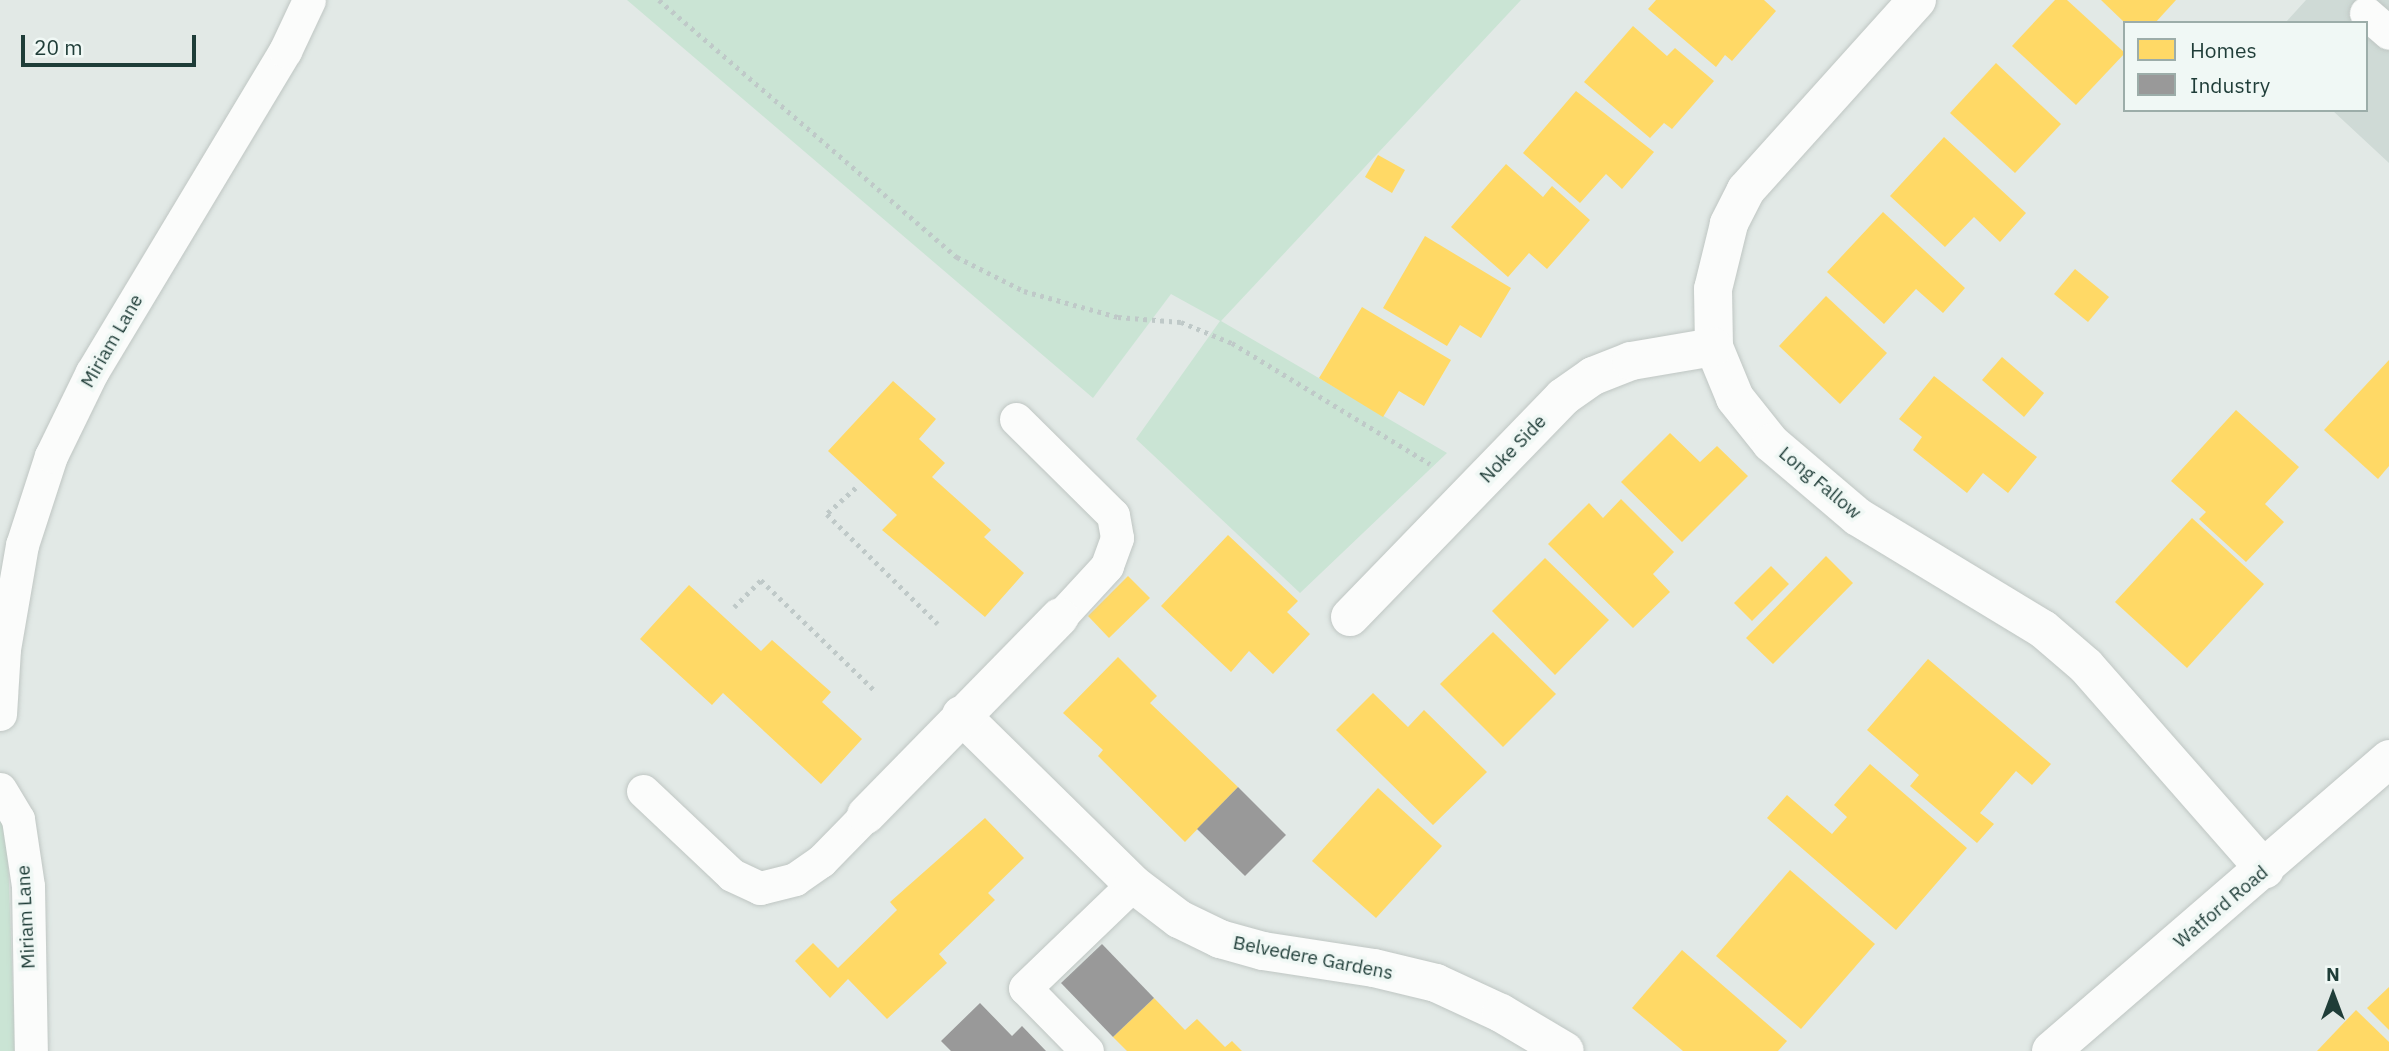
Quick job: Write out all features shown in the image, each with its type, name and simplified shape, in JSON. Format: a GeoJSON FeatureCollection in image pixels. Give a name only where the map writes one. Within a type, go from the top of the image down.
{"type":"FeatureCollection","features":[{"type":"Feature","properties":{"kind":"street","name":"Long Fallow"},"geometry":{"type":"LineString","coordinates":[[1917,0],[1746,190],[1730,224],[1713,289],[1714,347],[1735,398],[1771,443],[1858,517],[2043,629],[2078,658],[2264,870]]}},
{"type":"Feature","properties":{"kind":"street","name":"Noke Side"},"geometry":{"type":"LineString","coordinates":[[1350,617],[1563,397],[1593,376],[1631,361],[1714,347]]}},
{"type":"Feature","properties":{"kind":"street"},"geometry":{"type":"LineString","coordinates":[[866,815],[961,715],[1060,617]]}},
{"type":"Feature","properties":{"kind":"street","name":"Belvedere Gardens"},"geometry":{"type":"LineString","coordinates":[[961,715],[1133,884],[1179,919],[1220,939],[1436,983],[1565,1051]]}},
{"type":"Feature","properties":{"kind":"street","name":"Watford Road"},"geometry":{"type":"LineString","coordinates":[[2051,1051],[2264,870],[2389,759]]}},
{"type":"Feature","properties":{"kind":"lane","name":"Miriam Lane"},"geometry":{"type":"LineString","coordinates":[[0,714],[4,649],[22,545],[51,456],[92,372],[285,51],[309,0]]}},
{"type":"Feature","properties":{"kind":"lane"},"geometry":{"type":"LineString","coordinates":[[1016,419],[1113,515],[1117,538],[1107,566],[1060,617]]}},
{"type":"Feature","properties":{"kind":"lane","name":"Miriam Lane"},"geometry":{"type":"LineString","coordinates":[[0,789],[18,819],[28,886],[31,1051]]}},
{"type":"Feature","properties":{"kind":"lane"},"geometry":{"type":"LineString","coordinates":[[643,791],[732,875],[760,888],[795,879],[821,862],[866,815]]}},
{"type":"Feature","properties":{"kind":"lane"},"geometry":{"type":"LineString","coordinates":[[1087,1051],[1025,988],[1133,884]]}},
{"type":"Feature","properties":{"kind":"path"},"geometry":{"type":"LineString","coordinates":[[659,0],[957,257],[1024,291],[1118,317],[1181,322],[1233,343],[1473,491]]}},
{"type":"Feature","properties":{"kind":"path"},"geometry":{"type":"LineString","coordinates":[[856,488],[827,514],[938,624]]}},
{"type":"Feature","properties":{"kind":"path"},"geometry":{"type":"LineString","coordinates":[[734,607],[761,580],[874,690]]}},
{"type":"Feature","properties":{"kind":"shaded area"},"geometry":{"type":"Polygon","coordinates":[[[2306,0],[2389,0],[2389,163],[2334,112],[2368,112],[2368,21],[2287,21],[2306,0]]]}},
{"type":"Feature","properties":{"kind":"green space"},"geometry":{"type":"Polygon","coordinates":[[[627,0],[1521,0],[1221,321],[1447,453],[1300,593],[1136,439],[1220,321],[1171,294],[1093,398],[627,0]]]}},
{"type":"Feature","properties":{"kind":"green space"},"geometry":{"type":"Polygon","coordinates":[[[0,821],[7,829],[15,1051],[0,1051],[0,821]]]}},
{"type":"Feature","properties":{"kind":"building: Homes"},"geometry":{"type":"Polygon","coordinates":[[[1656,0],[1764,0],[1776,11],[1732,61],[1725,55],[1716,67],[1648,9],[1656,0]]]}},
{"type":"Feature","properties":{"kind":"building: Homes"},"geometry":{"type":"Polygon","coordinates":[[[2055,0],[2067,0],[2123,51],[2123,55],[2076,105],[2012,46],[2055,0]]]}},
{"type":"Feature","properties":{"kind":"building: Homes"},"geometry":{"type":"Polygon","coordinates":[[[2101,0],[2176,0],[2157,21],[2123,21],[2101,0]]]}},
{"type":"Feature","properties":{"kind":"building: Homes"},"geometry":{"type":"Polygon","coordinates":[[[1633,26],[1667,56],[1675,48],[1714,81],[1672,129],[1664,123],[1650,138],[1584,82],[1633,26]]]}},
{"type":"Feature","properties":{"kind":"building: Homes"},"geometry":{"type":"Polygon","coordinates":[[[1996,63],[2061,124],[2015,173],[1950,113],[1996,63]]]}},
{"type":"Feature","properties":{"kind":"building: Homes"},"geometry":{"type":"Polygon","coordinates":[[[1576,91],[1654,152],[1622,189],[1606,174],[1580,203],[1523,153],[1576,91]]]}},
{"type":"Feature","properties":{"kind":"building: Homes"},"geometry":{"type":"Polygon","coordinates":[[[1944,137],[2026,213],[2000,242],[1974,217],[1945,247],[1890,196],[1944,137]]]}},
{"type":"Feature","properties":{"kind":"building: Homes"},"geometry":{"type":"Polygon","coordinates":[[[1378,155],[1405,170],[1392,193],[1365,177],[1378,155]]]}},
{"type":"Feature","properties":{"kind":"building: Homes"},"geometry":{"type":"Polygon","coordinates":[[[1506,164],[1543,197],[1552,186],[1590,220],[1547,269],[1529,253],[1508,277],[1451,227],[1506,164]]]}},
{"type":"Feature","properties":{"kind":"building: Homes"},"geometry":{"type":"Polygon","coordinates":[[[1883,212],[1965,288],[1943,313],[1916,289],[1884,324],[1827,272],[1883,212]]]}},
{"type":"Feature","properties":{"kind":"building: Homes"},"geometry":{"type":"Polygon","coordinates":[[[1425,236],[1511,288],[1481,338],[1460,325],[1447,346],[1383,308],[1425,236]]]}},
{"type":"Feature","properties":{"kind":"building: Homes"},"geometry":{"type":"Polygon","coordinates":[[[2075,269],[2109,297],[2088,322],[2054,294],[2075,269]]]}},
{"type":"Feature","properties":{"kind":"building: Homes"},"geometry":{"type":"Polygon","coordinates":[[[1826,296],[1887,353],[1840,404],[1779,346],[1826,296]]]}},
{"type":"Feature","properties":{"kind":"building: Homes"},"geometry":{"type":"Polygon","coordinates":[[[1362,307],[1451,360],[1424,406],[1399,391],[1383,417],[1319,378],[1362,307]]]}},
{"type":"Feature","properties":{"kind":"building: Homes"},"geometry":{"type":"Polygon","coordinates":[[[2002,357],[2044,393],[2024,417],[1982,380],[2002,357]]]}},
{"type":"Feature","properties":{"kind":"building: Homes"},"geometry":{"type":"Polygon","coordinates":[[[2389,360],[2389,466],[2378,479],[2324,430],[2389,360]]]}},
{"type":"Feature","properties":{"kind":"building: Homes"},"geometry":{"type":"Polygon","coordinates":[[[1934,376],[2037,457],[2008,493],[1983,473],[1967,493],[1913,450],[1922,437],[1899,419],[1934,376]]]}},
{"type":"Feature","properties":{"kind":"building: Homes"},"geometry":{"type":"Polygon","coordinates":[[[893,381],[936,419],[919,439],[945,463],[932,477],[991,530],[984,537],[1024,573],[985,617],[882,530],[897,515],[828,451],[893,381]]]}},
{"type":"Feature","properties":{"kind":"building: Homes"},"geometry":{"type":"Polygon","coordinates":[[[2236,410],[2299,467],[2265,504],[2284,522],[2246,562],[2199,519],[2206,512],[2171,481],[2236,410]]]}},
{"type":"Feature","properties":{"kind":"building: Homes"},"geometry":{"type":"Polygon","coordinates":[[[1670,433],[1700,462],[1717,446],[1748,476],[1682,542],[1621,482],[1670,433]]]}},
{"type":"Feature","properties":{"kind":"building: Homes"},"geometry":{"type":"Polygon","coordinates":[[[1621,499],[1674,552],[1653,574],[1670,592],[1633,628],[1548,544],[1589,503],[1603,518],[1621,499]]]}},
{"type":"Feature","properties":{"kind":"building: Homes"},"geometry":{"type":"Polygon","coordinates":[[[2192,518],[2264,584],[2187,668],[2115,602],[2192,518]]]}},
{"type":"Feature","properties":{"kind":"building: Homes"},"geometry":{"type":"Polygon","coordinates":[[[1228,535],[1298,601],[1287,612],[1310,634],[1273,674],[1249,651],[1231,672],[1161,606],[1228,535]]]}},
{"type":"Feature","properties":{"kind":"building: Homes"},"geometry":{"type":"Polygon","coordinates":[[[1826,556],[1853,583],[1773,664],[1746,638],[1826,556]]]}},
{"type":"Feature","properties":{"kind":"building: Homes"},"geometry":{"type":"Polygon","coordinates":[[[1545,558],[1609,620],[1555,675],[1492,611],[1545,558]]]}},
{"type":"Feature","properties":{"kind":"building: Homes"},"geometry":{"type":"Polygon","coordinates":[[[1771,566],[1789,584],[1752,621],[1734,603],[1771,566]]]}},
{"type":"Feature","properties":{"kind":"building: Homes"},"geometry":{"type":"Polygon","coordinates":[[[1128,576],[1150,598],[1109,638],[1088,616],[1128,576]]]}},
{"type":"Feature","properties":{"kind":"building: Homes"},"geometry":{"type":"Polygon","coordinates":[[[689,585],[761,651],[772,640],[831,692],[822,702],[862,739],[821,784],[723,693],[712,705],[640,639],[689,585]]]}},
{"type":"Feature","properties":{"kind":"building: Homes"},"geometry":{"type":"Polygon","coordinates":[[[1493,632],[1556,694],[1503,747],[1440,684],[1493,632]]]}},
{"type":"Feature","properties":{"kind":"building: Homes"},"geometry":{"type":"Polygon","coordinates":[[[1118,657],[1157,696],[1150,703],[1238,787],[1185,842],[1098,756],[1103,750],[1063,713],[1118,657]]]}},
{"type":"Feature","properties":{"kind":"building: Homes"},"geometry":{"type":"Polygon","coordinates":[[[1928,659],[2051,764],[2032,785],[2016,771],[1980,813],[1994,824],[1977,843],[1910,786],[1919,775],[1867,730],[1928,659]]]}},
{"type":"Feature","properties":{"kind":"building: Homes"},"geometry":{"type":"Polygon","coordinates":[[[1373,693],[1408,727],[1424,710],[1487,772],[1433,825],[1336,730],[1373,693]]]}},
{"type":"Feature","properties":{"kind":"building: Homes"},"geometry":{"type":"Polygon","coordinates":[[[1870,764],[1967,848],[1896,930],[1767,818],[1787,795],[1832,834],[1847,817],[1834,805],[1870,764]]]}},
{"type":"Feature","properties":{"kind":"building: Homes"},"geometry":{"type":"Polygon","coordinates":[[[1378,788],[1442,846],[1376,918],[1312,861],[1378,788]]]}},
{"type":"Feature","properties":{"kind":"building: Homes"},"geometry":{"type":"Polygon","coordinates":[[[985,818],[1024,858],[988,893],[995,900],[939,954],[947,963],[887,1019],[848,979],[830,998],[795,961],[813,943],[838,968],[897,910],[890,902],[985,818]]]}},
{"type":"Feature","properties":{"kind":"building: Homes"},"geometry":{"type":"Polygon","coordinates":[[[1790,870],[1875,944],[1801,1029],[1716,956],[1790,870]]]}},
{"type":"Feature","properties":{"kind":"building: Homes"},"geometry":{"type":"Polygon","coordinates":[[[1682,950],[1787,1041],[1778,1051],[1683,1051],[1632,1008],[1682,950]]]}},
{"type":"Feature","properties":{"kind":"building: Homes"},"geometry":{"type":"Polygon","coordinates":[[[2389,987],[2389,1030],[2367,1008],[2389,987]]]}},
{"type":"Feature","properties":{"kind":"building: Homes"},"geometry":{"type":"Polygon","coordinates":[[[1154,998],[1185,1030],[1197,1019],[1225,1047],[1232,1041],[1242,1051],[1127,1051],[1113,1037],[1154,998]]]}},
{"type":"Feature","properties":{"kind":"building: Homes"},"geometry":{"type":"Polygon","coordinates":[[[2356,1010],[2389,1042],[2389,1051],[2317,1051],[2356,1010]]]}},
{"type":"Feature","properties":{"kind":"building: Industry"},"geometry":{"type":"Polygon","coordinates":[[[1238,787],[1286,835],[1245,876],[1197,829],[1238,787]]]}},
{"type":"Feature","properties":{"kind":"building: Industry"},"geometry":{"type":"Polygon","coordinates":[[[1102,944],[1154,998],[1113,1037],[1061,983],[1102,944]]]}},
{"type":"Feature","properties":{"kind":"building: Industry"},"geometry":{"type":"Polygon","coordinates":[[[980,1003],[1012,1036],[1022,1026],[1046,1051],[951,1051],[941,1041],[980,1003]]]}}]}
